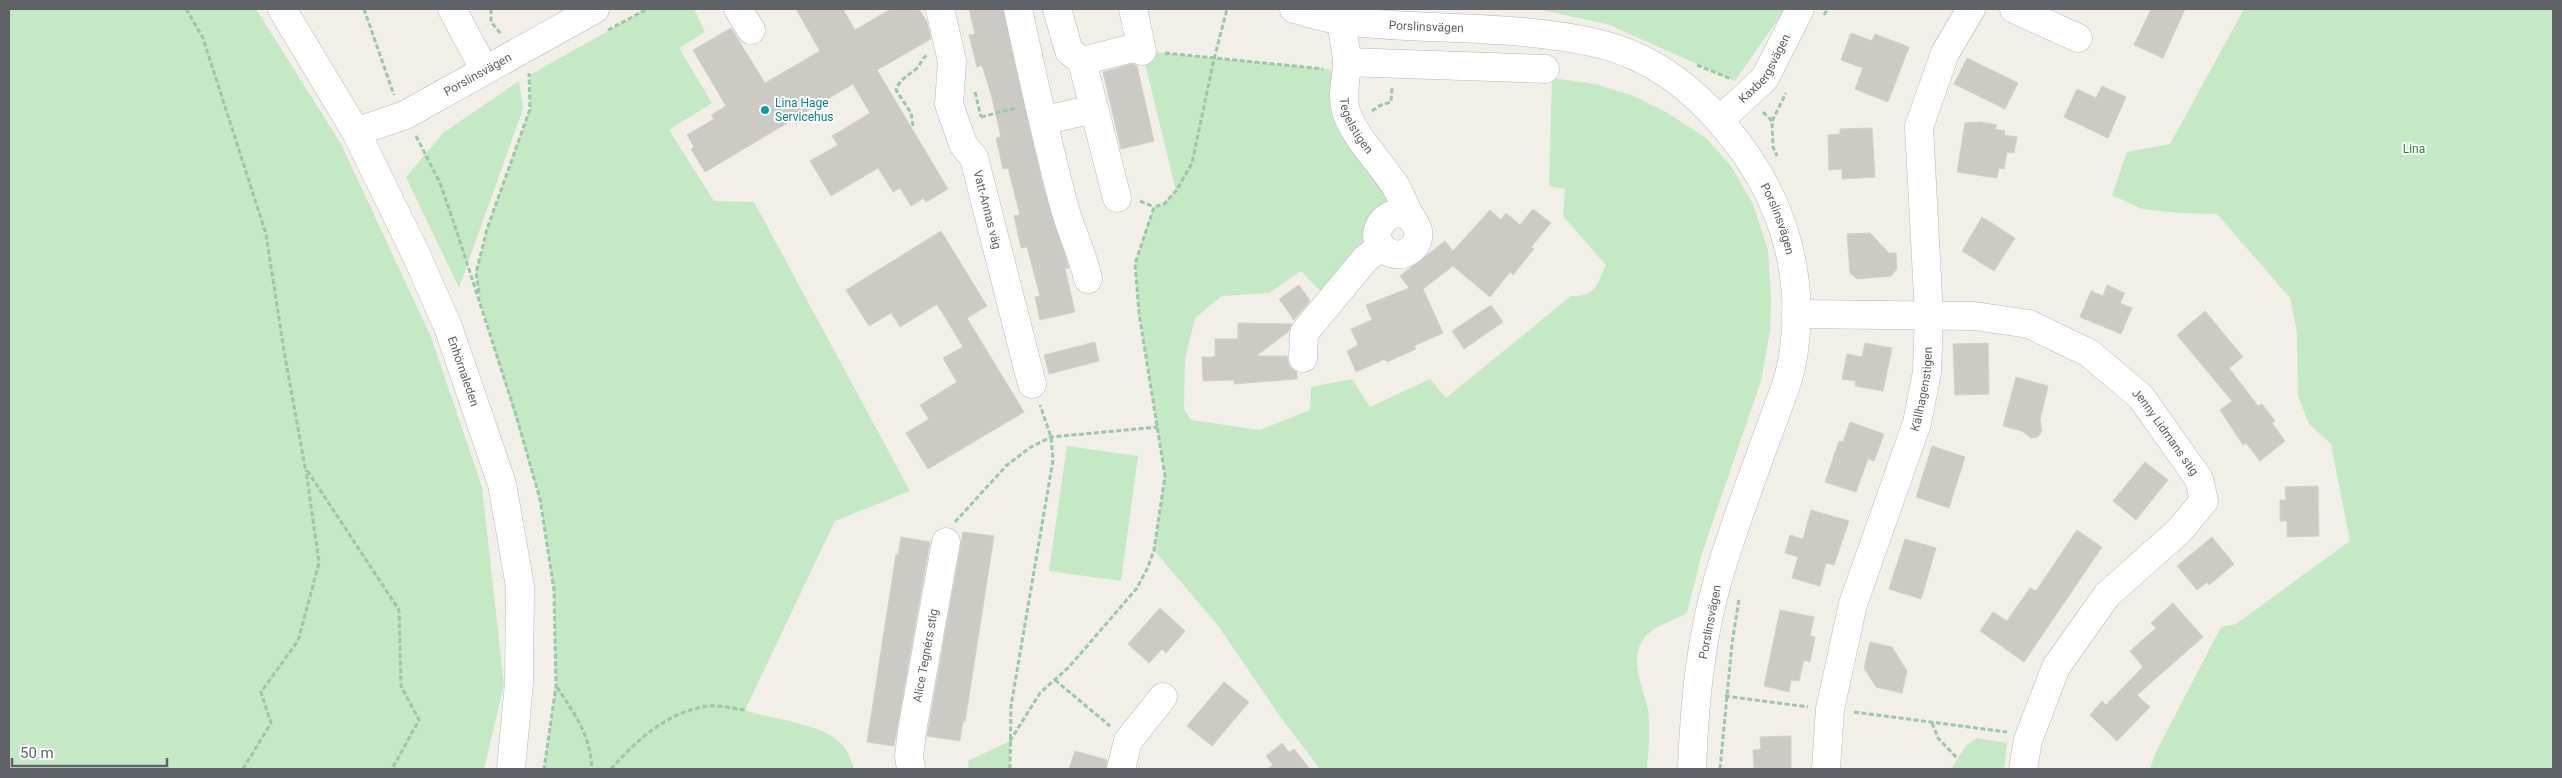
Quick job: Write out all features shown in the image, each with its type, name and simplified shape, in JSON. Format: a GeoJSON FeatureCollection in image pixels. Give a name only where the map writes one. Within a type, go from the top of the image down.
{"type":"FeatureCollection","features":[{"type":"Feature","properties":{"kind":"street","name":"Enhörnaleden"},"geometry":{"type":"LineString","coordinates":[[282,9],[356,132],[419,261],[448,328],[502,484],[520,586],[520,683],[511,769]]}},
{"type":"Feature","properties":{"kind":"street"},"geometry":{"type":"LineString","coordinates":[[452,9],[484,69]]}},
{"type":"Feature","properties":{"kind":"street","name":"Porslinsvägen"},"geometry":{"type":"LineString","coordinates":[[356,132],[406,116],[484,69],[523,63],[595,9]]}},
{"type":"Feature","properties":{"kind":"street","name":"Vatt-Annas väg"},"geometry":{"type":"LineString","coordinates":[[940,9],[952,61],[949,104],[963,144],[974,158],[1032,384]]}},
{"type":"Feature","properties":{"kind":"street"},"geometry":{"type":"LineString","coordinates":[[1018,9],[1047,142],[1072,235],[1088,279]]}},
{"type":"Feature","properties":{"kind":"street"},"geometry":{"type":"LineString","coordinates":[[1057,9],[1069,51],[1082,61],[1117,198]]}},
{"type":"Feature","properties":{"kind":"street"},"geometry":{"type":"LineString","coordinates":[[1133,9],[1142,51]]}},
{"type":"Feature","properties":{"kind":"street","name":"Porslinsvägen"},"geometry":{"type":"LineString","coordinates":[[1294,9],[1549,35],[1601,44],[1646,61],[1682,84],[1708,106],[1752,160],[1772,197],[1787,239],[1795,284],[1794,351],[1784,392],[1736,522],[1716,586],[1705,641],[1694,720],[1692,769]]}},
{"type":"Feature","properties":{"kind":"street","name":"Kaxbergsvägen"},"geometry":{"type":"LineString","coordinates":[[1720,120],[1765,78],[1800,9]]}},
{"type":"Feature","properties":{"kind":"street","name":"Källhagenstigen"},"geometry":{"type":"LineString","coordinates":[[1826,769],[1830,709],[1853,604],[1917,423],[1927,372],[1928,315],[1918,127],[1945,53],[1971,9]]}},
{"type":"Feature","properties":{"kind":"street"},"geometry":{"type":"LineString","coordinates":[[2014,9],[2078,38]]}},
{"type":"Feature","properties":{"kind":"street","name":"Tegelstigen"},"geometry":{"type":"LineString","coordinates":[[1303,358],[1304,333],[1366,258],[1382,247],[1377,235],[1382,220],[1398,213],[1411,217],[1383,156],[1354,126],[1346,111],[1346,67],[1342,15]]}},
{"type":"Feature","properties":{"kind":"street"},"geometry":{"type":"LineString","coordinates":[[1082,61],[1133,48],[1142,51]]}},
{"type":"Feature","properties":{"kind":"street"},"geometry":{"type":"LineString","coordinates":[[1346,67],[1392,64],[1545,69]]}},
{"type":"Feature","properties":{"kind":"street"},"geometry":{"type":"LineString","coordinates":[[1041,111],[1094,109]]}},
{"type":"Feature","properties":{"kind":"street","name":"Jenny Lidmans stig"},"geometry":{"type":"LineString","coordinates":[[1796,314],[1974,316],[2028,324],[2089,354],[2141,397],[2200,479],[2204,501],[2179,531],[2106,595],[2056,667],[2028,740],[2023,769]]}},
{"type":"Feature","properties":{"kind":"street","name":"Alice Tegnérs stig"},"geometry":{"type":"LineString","coordinates":[[911,769],[909,756],[912,732],[946,542]]}},
{"type":"Feature","properties":{"kind":"street"},"geometry":{"type":"LineString","coordinates":[[1121,769],[1128,741],[1163,697]]}},
{"type":"Feature","properties":{"kind":"path"},"geometry":{"type":"LineString","coordinates":[[186,9],[203,38],[266,234],[319,563],[298,642],[261,692],[271,723],[243,769]]}},
{"type":"Feature","properties":{"kind":"path"},"geometry":{"type":"LineString","coordinates":[[364,9],[391,90],[440,182],[480,301],[476,273],[487,229],[530,109],[523,63],[491,22],[491,9]]}},
{"type":"Feature","properties":{"kind":"path"},"geometry":{"type":"LineString","coordinates":[[1010,741],[1040,693],[1055,680],[1137,588],[1148,567],[1161,512],[1165,476],[1140,313],[1135,264],[1154,206],[1164,204],[1176,191],[1192,164],[1214,59],[1227,9]]}},
{"type":"Feature","properties":{"kind":"path"},"geometry":{"type":"LineString","coordinates":[[1142,51],[1214,59],[1346,67]]}},
{"type":"Feature","properties":{"kind":"path"},"geometry":{"type":"LineString","coordinates":[[913,126],[911,112],[896,90],[899,82],[917,68],[922,58],[929,54]]}},
{"type":"Feature","properties":{"kind":"path"},"geometry":{"type":"LineString","coordinates":[[1354,126],[1380,105],[1391,102],[1392,64]]}},
{"type":"Feature","properties":{"kind":"path"},"geometry":{"type":"LineString","coordinates":[[981,117],[1041,111]]}},
{"type":"Feature","properties":{"kind":"path"},"geometry":{"type":"LineString","coordinates":[[1010,769],[1010,706],[1053,460],[1051,437],[1032,384]]}},
{"type":"Feature","properties":{"kind":"path"},"geometry":{"type":"LineString","coordinates":[[946,542],[958,516],[1007,465],[1031,446],[1051,437],[1158,427]]}},
{"type":"Feature","properties":{"kind":"path"},"geometry":{"type":"LineString","coordinates":[[305,467],[399,610],[400,686],[419,720],[392,769]]}},
{"type":"Feature","properties":{"kind":"path"},"geometry":{"type":"LineString","coordinates":[[1720,769],[1726,696],[1741,592]]}},
{"type":"Feature","properties":{"kind":"path"},"geometry":{"type":"LineString","coordinates":[[1055,680],[1128,741]]}},
{"type":"Feature","properties":{"kind":"path"},"geometry":{"type":"LineString","coordinates":[[556,686],[581,724],[591,750],[592,769]]}},
{"type":"Feature","properties":{"kind":"path"},"geometry":{"type":"LineString","coordinates":[[1726,696],[2007,732],[2028,740]]}},
{"type":"Feature","properties":{"kind":"path"},"geometry":{"type":"LineString","coordinates":[[611,769],[635,741],[685,710],[712,705],[745,710]]}},
{"type":"Feature","properties":{"kind":"path"},"geometry":{"type":"LineString","coordinates":[[1932,722],[1938,738],[1957,758]]}},
{"type":"Feature","properties":{"kind":"green space"},"geometry":{"type":"Polygon","coordinates":[[[9,9],[256,9],[341,144],[431,337],[482,487],[504,685],[484,769],[9,769],[9,9]]]}},
{"type":"Feature","properties":{"kind":"green space"},"geometry":{"type":"Polygon","coordinates":[[[647,9],[694,9],[705,32],[679,48],[712,103],[669,130],[714,201],[754,202],[910,491],[835,521],[745,710],[815,728],[828,734],[839,741],[847,751],[854,769],[544,769],[556,686],[554,590],[540,499],[480,301],[476,273],[487,229],[530,109],[530,75],[647,9]]]}},
{"type":"Feature","properties":{"kind":"green space"},"geometry":{"type":"Polygon","coordinates":[[[1537,9],[1785,9],[1735,81],[1607,24],[1537,9]]]}},
{"type":"Feature","properties":{"kind":"green space","name":"Lina"},"geometry":{"type":"Polygon","coordinates":[[[2244,9],[2553,9],[2553,769],[2150,769],[2155,754],[2221,627],[2236,624],[2350,541],[2331,444],[2309,424],[2298,396],[2297,332],[2290,298],[2217,214],[2179,213],[2142,209],[2112,195],[2127,152],[2170,144],[2244,9]]]}},
{"type":"Feature","properties":{"kind":"green space"},"geometry":{"type":"Polygon","coordinates":[[[1142,51],[1346,71],[1345,91],[1404,214],[1331,302],[1301,271],[1269,293],[1222,296],[1195,318],[1185,359],[1184,409],[1191,420],[1260,430],[1310,410],[1311,387],[1352,379],[1370,407],[1430,379],[1446,398],[1571,296],[1580,296],[1591,292],[1606,265],[1563,216],[1565,189],[1549,186],[1552,78],[1595,84],[1634,96],[1666,112],[1706,138],[1731,166],[1753,204],[1768,250],[1771,299],[1770,331],[1761,381],[1702,553],[1687,613],[1650,632],[1642,641],[1638,651],[1638,671],[1649,720],[1647,769],[1320,769],[1279,715],[1219,627],[1154,550],[1165,476],[1139,313],[1135,264],[1154,207],[1164,204],[1176,191],[1142,51]]]}},
{"type":"Feature","properties":{"kind":"green space"},"geometry":{"type":"Polygon","coordinates":[[[519,81],[523,109],[459,288],[406,177],[443,133],[519,81]]]}},
{"type":"Feature","properties":{"kind":"green space"},"geometry":{"type":"Polygon","coordinates":[[[1067,446],[1138,456],[1121,581],[1049,571],[1067,446]]]}},
{"type":"Feature","properties":{"kind":"green space"},"geometry":{"type":"Polygon","coordinates":[[[1977,738],[2007,743],[2004,769],[1951,769],[1966,746],[1977,738]]]}},
{"type":"Feature","properties":{"kind":"green space"},"geometry":{"type":"Polygon","coordinates":[[[1010,741],[1010,769],[969,769],[968,761],[1010,741]]]}},
{"type":"Feature","properties":{"kind":"building","name":"Lina Hage Servicehus"},"geometry":{"type":"Polygon","coordinates":[[[796,9],[843,9],[855,30],[891,9],[919,9],[927,22],[931,39],[877,70],[948,189],[926,202],[924,198],[911,206],[900,188],[893,192],[878,168],[831,196],[810,161],[838,145],[832,136],[870,113],[853,84],[705,172],[691,149],[694,147],[687,135],[714,119],[711,115],[726,106],[693,50],[731,28],[765,83],[820,51],[796,9]]]}},
{"type":"Feature","properties":{"kind":"building"},"geometry":{"type":"Polygon","coordinates":[[[969,9],[1003,9],[1043,185],[1069,268],[1065,269],[1075,312],[1040,320],[1035,297],[1040,296],[1027,247],[1021,248],[1014,216],[1020,215],[1008,168],[1003,169],[996,138],[1001,137],[991,94],[982,65],[977,67],[969,35],[975,34],[969,9]]]}},
{"type":"Feature","properties":{"kind":"building"},"geometry":{"type":"Polygon","coordinates":[[[2151,9],[2185,9],[2163,58],[2134,45],[2151,9]]]}},
{"type":"Feature","properties":{"kind":"building"},"geometry":{"type":"Polygon","coordinates":[[[1851,33],[1872,41],[1875,34],[1909,47],[1888,102],[1855,89],[1863,68],[1841,60],[1851,33]]]}},
{"type":"Feature","properties":{"kind":"building"},"geometry":{"type":"Polygon","coordinates":[[[1967,58],[2018,83],[2005,109],[1954,84],[1967,58]]]}},
{"type":"Feature","properties":{"kind":"building"},"geometry":{"type":"Polygon","coordinates":[[[1132,64],[1137,66],[1154,141],[1121,149],[1103,72],[1132,64]]]}},
{"type":"Feature","properties":{"kind":"building"},"geometry":{"type":"Polygon","coordinates":[[[2102,86],[2126,97],[2108,138],[2064,117],[2077,89],[2096,98],[2102,86]]]}},
{"type":"Feature","properties":{"kind":"building"},"geometry":{"type":"Polygon","coordinates":[[[1980,122],[1997,125],[1995,129],[2005,131],[2004,135],[2017,137],[2014,153],[2007,152],[2004,169],[1999,168],[1997,178],[1957,172],[1965,123],[1980,122]]]}},
{"type":"Feature","properties":{"kind":"building"},"geometry":{"type":"Polygon","coordinates":[[[1872,128],[1875,177],[1842,179],[1842,169],[1829,170],[1828,135],[1840,134],[1840,129],[1872,128]]]}},
{"type":"Feature","properties":{"kind":"building"},"geometry":{"type":"Polygon","coordinates":[[[1533,209],[1551,223],[1531,247],[1534,249],[1513,275],[1510,272],[1490,297],[1453,266],[1423,289],[1443,333],[1414,346],[1416,349],[1387,362],[1385,359],[1356,372],[1347,351],[1358,345],[1351,329],[1372,320],[1366,305],[1409,288],[1400,276],[1445,241],[1453,251],[1490,210],[1501,220],[1506,213],[1520,225],[1533,209]]]}},
{"type":"Feature","properties":{"kind":"building"},"geometry":{"type":"Polygon","coordinates":[[[1982,217],[2015,238],[1994,271],[1962,251],[1982,217]]]}},
{"type":"Feature","properties":{"kind":"building"},"geometry":{"type":"Polygon","coordinates":[[[941,231],[987,306],[967,318],[1024,412],[928,469],[906,433],[929,419],[920,405],[957,382],[943,358],[963,347],[937,304],[900,327],[891,313],[869,326],[846,290],[941,231]]]}},
{"type":"Feature","properties":{"kind":"building"},"geometry":{"type":"Polygon","coordinates":[[[1870,233],[1889,253],[1896,253],[1897,269],[1891,276],[1857,279],[1850,273],[1847,234],[1870,233]]]}},
{"type":"Feature","properties":{"kind":"building"},"geometry":{"type":"Polygon","coordinates":[[[1299,285],[1310,301],[1294,320],[1279,299],[1299,285]]]}},
{"type":"Feature","properties":{"kind":"building"},"geometry":{"type":"Polygon","coordinates":[[[2107,285],[2125,293],[2120,303],[2132,308],[2121,334],[2080,317],[2091,291],[2103,296],[2107,285]]]}},
{"type":"Feature","properties":{"kind":"building"},"geometry":{"type":"Polygon","coordinates":[[[1491,305],[1503,322],[1464,349],[1452,331],[1491,305]]]}},
{"type":"Feature","properties":{"kind":"building"},"geometry":{"type":"Polygon","coordinates":[[[2205,311],[2243,357],[2229,368],[2258,406],[2262,404],[2275,421],[2272,423],[2285,441],[2260,461],[2246,443],[2243,445],[2220,410],[2232,401],[2177,335],[2205,311]]]}},
{"type":"Feature","properties":{"kind":"building"},"geometry":{"type":"Polygon","coordinates":[[[1238,323],[1292,324],[1288,332],[1256,356],[1287,356],[1289,366],[1297,372],[1297,379],[1234,384],[1234,380],[1203,381],[1202,357],[1215,357],[1215,339],[1238,339],[1238,323]]]}},
{"type":"Feature","properties":{"kind":"building"},"geometry":{"type":"Polygon","coordinates":[[[1095,342],[1099,361],[1049,374],[1044,355],[1095,342]]]}},
{"type":"Feature","properties":{"kind":"building"},"geometry":{"type":"Polygon","coordinates":[[[1865,343],[1892,348],[1883,391],[1855,386],[1856,381],[1842,379],[1847,354],[1862,357],[1865,343]]]}},
{"type":"Feature","properties":{"kind":"building"},"geometry":{"type":"Polygon","coordinates":[[[1988,343],[1989,394],[1955,395],[1953,344],[1988,343]]]}},
{"type":"Feature","properties":{"kind":"building"},"geometry":{"type":"Polygon","coordinates":[[[2016,377],[2048,386],[2040,420],[2042,431],[2038,437],[2031,438],[2022,431],[2003,426],[2016,377]]]}},
{"type":"Feature","properties":{"kind":"building"},"geometry":{"type":"Polygon","coordinates":[[[1850,422],[1884,434],[1874,461],[1868,459],[1856,492],[1825,482],[1839,441],[1843,442],[1850,422]]]}},
{"type":"Feature","properties":{"kind":"building"},"geometry":{"type":"Polygon","coordinates":[[[1932,446],[1965,457],[1949,508],[1916,497],[1932,446]]]}},
{"type":"Feature","properties":{"kind":"building"},"geometry":{"type":"Polygon","coordinates":[[[2145,462],[2168,480],[2136,520],[2113,501],[2145,462]]]}},
{"type":"Feature","properties":{"kind":"building"},"geometry":{"type":"Polygon","coordinates":[[[2318,486],[2319,536],[2287,537],[2287,521],[2280,521],[2280,500],[2286,500],[2285,487],[2318,486]]]}},
{"type":"Feature","properties":{"kind":"building"},"geometry":{"type":"Polygon","coordinates":[[[1811,510],[1849,521],[1834,565],[1826,563],[1820,586],[1792,578],[1798,557],[1785,553],[1790,535],[1803,539],[1811,510]]]}},
{"type":"Feature","properties":{"kind":"building"},"geometry":{"type":"Polygon","coordinates":[[[2077,530],[2102,547],[2024,662],[1980,631],[1993,612],[2007,621],[2030,588],[2036,591],[2077,530]]]}},
{"type":"Feature","properties":{"kind":"building"},"geometry":{"type":"Polygon","coordinates":[[[963,532],[994,536],[965,722],[963,721],[960,741],[927,736],[963,532]]]}},
{"type":"Feature","properties":{"kind":"building"},"geometry":{"type":"Polygon","coordinates":[[[901,537],[930,542],[894,746],[867,742],[896,554],[898,555],[901,537]]]}},
{"type":"Feature","properties":{"kind":"building"},"geometry":{"type":"Polygon","coordinates":[[[2212,537],[2234,564],[2209,585],[2207,582],[2197,590],[2177,566],[2212,537]]]}},
{"type":"Feature","properties":{"kind":"building"},"geometry":{"type":"Polygon","coordinates":[[[1905,539],[1936,548],[1921,599],[1889,589],[1905,539]]]}},
{"type":"Feature","properties":{"kind":"building"},"geometry":{"type":"Polygon","coordinates":[[[2173,603],[2203,637],[2137,695],[2150,707],[2117,741],[2090,715],[2102,701],[2106,705],[2143,667],[2130,651],[2156,628],[2151,623],[2173,603]]]}},
{"type":"Feature","properties":{"kind":"building"},"geometry":{"type":"Polygon","coordinates":[[[1160,608],[1185,631],[1166,653],[1162,649],[1149,663],[1128,644],[1160,608]]]}},
{"type":"Feature","properties":{"kind":"building"},"geometry":{"type":"Polygon","coordinates":[[[1780,610],[1814,617],[1810,636],[1815,637],[1810,662],[1804,660],[1799,681],[1791,680],[1789,692],[1764,686],[1780,610]]]}},
{"type":"Feature","properties":{"kind":"building"},"geometry":{"type":"Polygon","coordinates":[[[1870,642],[1892,647],[1907,671],[1902,693],[1876,687],[1864,668],[1870,642]]]}},
{"type":"Feature","properties":{"kind":"building"},"geometry":{"type":"Polygon","coordinates":[[[1224,682],[1249,702],[1212,746],[1187,726],[1224,682]]]}},
{"type":"Feature","properties":{"kind":"building"},"geometry":{"type":"Polygon","coordinates":[[[1791,736],[1791,769],[1754,768],[1753,750],[1761,749],[1760,737],[1791,736]]]}},
{"type":"Feature","properties":{"kind":"building"},"geometry":{"type":"Polygon","coordinates":[[[1282,743],[1289,752],[1294,749],[1310,769],[1267,769],[1273,765],[1266,756],[1282,743]]]}},
{"type":"Feature","properties":{"kind":"building"},"geometry":{"type":"Polygon","coordinates":[[[1075,751],[1107,760],[1106,769],[1069,769],[1075,751]]]}},
{"type":"Feature","properties":{"kind":"place","name":"Lina Hage Servicehus"},"geometry":{"type":"Point","coordinates":[765,110]}}]}
